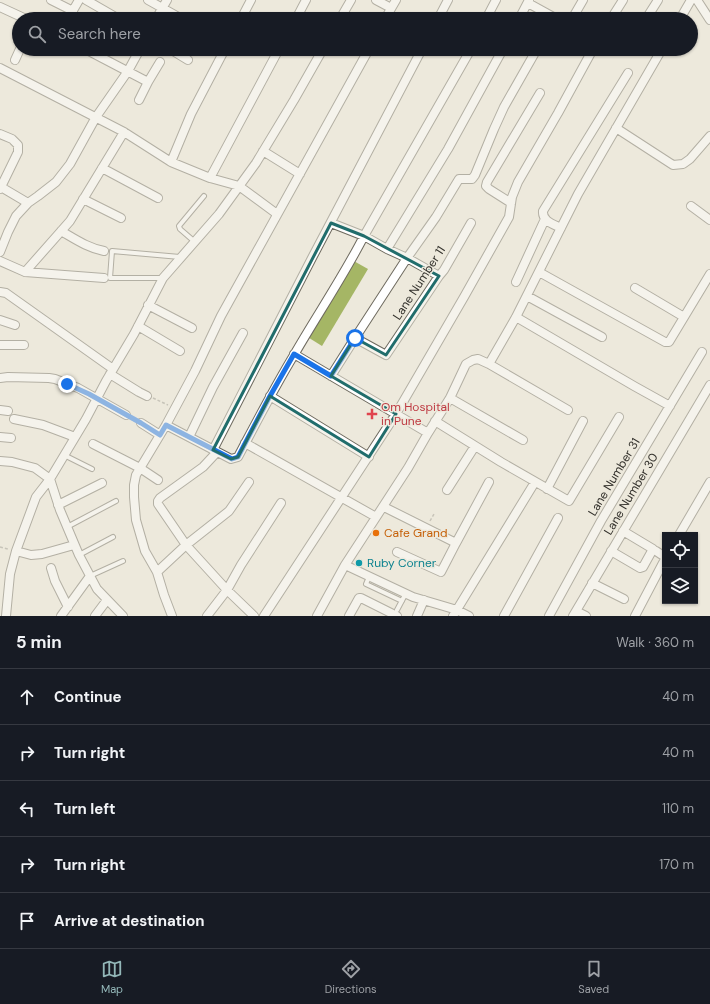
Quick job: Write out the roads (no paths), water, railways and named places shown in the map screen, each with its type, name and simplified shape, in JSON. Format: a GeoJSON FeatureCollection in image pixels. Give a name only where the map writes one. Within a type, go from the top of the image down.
{"type":"FeatureCollection","features":[{"type":"Feature","properties":{"kind":"street"},"geometry":{"type":"LineString","coordinates":[[52,0],[73,11],[79,0]]}},
{"type":"Feature","properties":{"kind":"street"},"geometry":{"type":"LineString","coordinates":[[86,0],[107,12]]}},
{"type":"Feature","properties":{"kind":"street"},"geometry":{"type":"LineString","coordinates":[[148,0],[169,12]]}},
{"type":"Feature","properties":{"kind":"street"},"geometry":{"type":"LineString","coordinates":[[160,12],[167,0]]}},
{"type":"Feature","properties":{"kind":"street"},"geometry":{"type":"LineString","coordinates":[[245,12],[251,0]]}},
{"type":"Feature","properties":{"kind":"street"},"geometry":{"type":"LineString","coordinates":[[300,12],[306,0]]}},
{"type":"Feature","properties":{"kind":"street"},"geometry":{"type":"LineString","coordinates":[[344,12],[351,0]]}},
{"type":"Feature","properties":{"kind":"street"},"geometry":{"type":"LineString","coordinates":[[376,0],[391,8]]}},
{"type":"Feature","properties":{"kind":"street"},"geometry":{"type":"LineString","coordinates":[[389,12],[396,0]]}},
{"type":"Feature","properties":{"kind":"street"},"geometry":{"type":"LineString","coordinates":[[442,12],[448,0]]}},
{"type":"Feature","properties":{"kind":"street"},"geometry":{"type":"LineString","coordinates":[[490,12],[496,0]]}},
{"type":"Feature","properties":{"kind":"street"},"geometry":{"type":"LineString","coordinates":[[576,12],[583,0]]}},
{"type":"Feature","properties":{"kind":"street"},"geometry":{"type":"LineString","coordinates":[[615,12],[623,0]]}},
{"type":"Feature","properties":{"kind":"street"},"geometry":{"type":"LineString","coordinates":[[650,12],[658,0]]}},
{"type":"Feature","properties":{"kind":"street"},"geometry":{"type":"LineString","coordinates":[[684,12],[691,0]]}},
{"type":"Feature","properties":{"kind":"street"},"geometry":{"type":"LineString","coordinates":[[697,0],[710,20]]}},
{"type":"Feature","properties":{"kind":"street"},"geometry":{"type":"LineString","coordinates":[[522,12],[528,1],[544,12]]}},
{"type":"Feature","properties":{"kind":"street"},"geometry":{"type":"LineString","coordinates":[[0,7],[12,13]]}},
{"type":"Feature","properties":{"kind":"street"},"geometry":{"type":"LineString","coordinates":[[15,60],[17,56]]}},
{"type":"Feature","properties":{"kind":"street"},"geometry":{"type":"LineString","coordinates":[[99,56],[148,82]]}},
{"type":"Feature","properties":{"kind":"street"},"geometry":{"type":"LineString","coordinates":[[0,252],[16,216],[28,203],[56,182],[70,164],[96,117],[128,71],[136,56]]}},
{"type":"Feature","properties":{"kind":"street"},"geometry":{"type":"LineString","coordinates":[[181,56],[188,60]]}},
{"type":"Feature","properties":{"kind":"street"},"geometry":{"type":"LineString","coordinates":[[171,162],[191,114],[221,56]]}},
{"type":"Feature","properties":{"kind":"street"},"geometry":{"type":"LineString","coordinates":[[210,178],[276,56]]}},
{"type":"Feature","properties":{"kind":"street"},"geometry":{"type":"LineString","coordinates":[[6,616],[10,574],[16,552],[36,497],[50,479],[75,437],[111,371],[138,326],[163,278],[219,214],[239,186],[264,150],[319,56]]}},
{"type":"Feature","properties":{"kind":"street"},"geometry":{"type":"LineString","coordinates":[[172,616],[157,572],[144,551],[136,520],[134,485],[136,475],[175,409],[221,316],[365,56]]}},
{"type":"Feature","properties":{"kind":"street"},"geometry":{"type":"LineString","coordinates":[[254,616],[226,590],[186,545],[158,504],[158,501],[203,467],[215,451],[331,223],[418,56]]}},
{"type":"Feature","properties":{"kind":"street"},"geometry":{"type":"LineString","coordinates":[[166,425],[232,459],[238,457],[270,396],[354,255],[467,56]]}},
{"type":"Feature","properties":{"kind":"street"},"geometry":{"type":"LineString","coordinates":[[387,249],[448,149],[499,56]]}},
{"type":"Feature","properties":{"kind":"street"},"geometry":{"type":"LineString","coordinates":[[472,179],[504,107],[533,56]]}},
{"type":"Feature","properties":{"kind":"street"},"geometry":{"type":"LineString","coordinates":[[264,616],[396,414],[464,297],[509,217],[512,197],[518,182],[589,56]]}},
{"type":"Feature","properties":{"kind":"street"},"geometry":{"type":"LineString","coordinates":[[489,364],[527,296],[578,194],[658,56]]}},
{"type":"Feature","properties":{"kind":"street"},"geometry":{"type":"LineString","coordinates":[[139,100],[160,62]]}},
{"type":"Feature","properties":{"kind":"street"},"geometry":{"type":"LineString","coordinates":[[0,68],[124,132],[171,162],[210,178],[239,186],[277,214]]}},
{"type":"Feature","properties":{"kind":"street"},"geometry":{"type":"LineString","coordinates":[[561,228],[545,219],[543,211],[628,73]]}},
{"type":"Feature","properties":{"kind":"street"},"geometry":{"type":"LineString","coordinates":[[511,202],[489,189],[486,186],[486,182],[540,93]]}},
{"type":"Feature","properties":{"kind":"street"},"geometry":{"type":"LineString","coordinates":[[616,128],[673,165],[683,164],[690,159],[710,136]]}},
{"type":"Feature","properties":{"kind":"street"},"geometry":{"type":"LineString","coordinates":[[25,272],[70,221],[124,132]]}},
{"type":"Feature","properties":{"kind":"street"},"geometry":{"type":"LineString","coordinates":[[0,134],[12,139],[18,145],[18,152],[0,188],[28,203]]}},
{"type":"Feature","properties":{"kind":"street"},"geometry":{"type":"LineString","coordinates":[[264,150],[300,174]]}},
{"type":"Feature","properties":{"kind":"street"},"geometry":{"type":"LineString","coordinates":[[102,168],[158,198]]}},
{"type":"Feature","properties":{"kind":"street"},"geometry":{"type":"LineString","coordinates":[[331,376],[459,180],[472,179],[482,176]]}},
{"type":"Feature","properties":{"kind":"street"},"geometry":{"type":"LineString","coordinates":[[84,199],[121,218]]}},
{"type":"Feature","properties":{"kind":"street"},"geometry":{"type":"LineString","coordinates":[[691,206],[710,220]]}},
{"type":"Feature","properties":{"kind":"street"},"geometry":{"type":"LineString","coordinates":[[516,282],[545,219]]}},
{"type":"Feature","properties":{"kind":"street","name":"Lane Number 11"},"geometry":{"type":"LineString","coordinates":[[355,338],[386,355],[444,270],[471,222]]}},
{"type":"Feature","properties":{"kind":"street"},"geometry":{"type":"LineString","coordinates":[[331,223],[364,236],[387,249],[408,258],[439,276]]}},
{"type":"Feature","properties":{"kind":"street"},"geometry":{"type":"LineString","coordinates":[[61,231],[84,245],[104,251]]}},
{"type":"Feature","properties":{"kind":"street"},"geometry":{"type":"LineString","coordinates":[[0,261],[25,272],[104,278]]}},
{"type":"Feature","properties":{"kind":"street"},"geometry":{"type":"LineString","coordinates":[[539,272],[665,342],[669,342],[710,274]]}},
{"type":"Feature","properties":{"kind":"street"},"geometry":{"type":"LineString","coordinates":[[635,288],[684,317]]}},
{"type":"Feature","properties":{"kind":"street"},"geometry":{"type":"LineString","coordinates":[[0,292],[6,293],[139,392],[147,396]]}},
{"type":"Feature","properties":{"kind":"street"},"geometry":{"type":"LineString","coordinates":[[527,296],[602,337]]}},
{"type":"Feature","properties":{"kind":"street"},"geometry":{"type":"LineString","coordinates":[[148,305],[192,328]]}},
{"type":"Feature","properties":{"kind":"street"},"geometry":{"type":"LineString","coordinates":[[516,317],[670,406]]}},
{"type":"Feature","properties":{"kind":"street"},"geometry":{"type":"LineString","coordinates":[[0,320],[15,325]]}},
{"type":"Feature","properties":{"kind":"street"},"geometry":{"type":"LineString","coordinates":[[138,326],[180,351]]}},
{"type":"Feature","properties":{"kind":"street"},"geometry":{"type":"LineString","coordinates":[[189,437],[213,387],[243,333]]}},
{"type":"Feature","properties":{"kind":"street"},"geometry":{"type":"LineString","coordinates":[[0,345],[24,345]]}},
{"type":"Feature","properties":{"kind":"street","name":"Lane Number 31"},"geometry":{"type":"LineString","coordinates":[[549,616],[601,521],[702,352]]}},
{"type":"Feature","properties":{"kind":"street"},"geometry":{"type":"LineString","coordinates":[[294,354],[428,433]]}},
{"type":"Feature","properties":{"kind":"street"},"geometry":{"type":"LineString","coordinates":[[317,616],[345,565],[384,507],[450,398],[466,364],[478,359],[568,410]]}},
{"type":"Feature","properties":{"kind":"street"},"geometry":{"type":"LineString","coordinates":[[0,378],[55,379],[78,388],[126,415]]}},
{"type":"Feature","properties":{"kind":"street","name":"Lane Number 30"},"geometry":{"type":"LineString","coordinates":[[574,613],[710,385]]}},
{"type":"Feature","properties":{"kind":"street"},"geometry":{"type":"LineString","coordinates":[[270,396],[369,457]]}},
{"type":"Feature","properties":{"kind":"street"},"geometry":{"type":"LineString","coordinates":[[450,398],[523,440]]}},
{"type":"Feature","properties":{"kind":"street"},"geometry":{"type":"LineString","coordinates":[[435,421],[569,501],[619,417]]}},
{"type":"Feature","properties":{"kind":"street"},"geometry":{"type":"LineString","coordinates":[[14,419],[43,425],[75,437]]}},
{"type":"Feature","properties":{"kind":"street"},"geometry":{"type":"LineString","coordinates":[[547,489],[583,421]]}},
{"type":"Feature","properties":{"kind":"street"},"geometry":{"type":"LineString","coordinates":[[141,423],[160,435]]}},
{"type":"Feature","properties":{"kind":"street"},"geometry":{"type":"LineString","coordinates":[[0,437],[11,438]]}},
{"type":"Feature","properties":{"kind":"street"},"geometry":{"type":"LineString","coordinates":[[245,443],[376,517]]}},
{"type":"Feature","properties":{"kind":"street"},"geometry":{"type":"LineString","coordinates":[[94,444],[140,468],[158,480]]}},
{"type":"Feature","properties":{"kind":"street"},"geometry":{"type":"LineString","coordinates":[[447,490],[475,446]]}},
{"type":"Feature","properties":{"kind":"street"},"geometry":{"type":"LineString","coordinates":[[0,461],[12,462],[35,468],[50,479],[58,505],[74,545],[90,576],[97,589],[123,616]]}},
{"type":"Feature","properties":{"kind":"street"},"geometry":{"type":"LineString","coordinates":[[157,572],[186,545],[229,511],[249,482]]}},
{"type":"Feature","properties":{"kind":"street"},"geometry":{"type":"LineString","coordinates":[[397,552],[440,572],[489,482]]}},
{"type":"Feature","properties":{"kind":"street"},"geometry":{"type":"LineString","coordinates":[[455,613],[536,482]]}},
{"type":"Feature","properties":{"kind":"street"},"geometry":{"type":"LineString","coordinates":[[681,532],[710,482]]}},
{"type":"Feature","properties":{"kind":"street"},"geometry":{"type":"LineString","coordinates":[[58,505],[102,483]]}},
{"type":"Feature","properties":{"kind":"street"},"geometry":{"type":"LineString","coordinates":[[207,616],[226,590],[241,564],[281,503]]}},
{"type":"Feature","properties":{"kind":"street"},"geometry":{"type":"LineString","coordinates":[[384,507],[456,543]]}},
{"type":"Feature","properties":{"kind":"street"},"geometry":{"type":"LineString","coordinates":[[504,616],[558,518]]}},
{"type":"Feature","properties":{"kind":"street"},"geometry":{"type":"LineString","coordinates":[[611,552],[640,568],[643,567],[653,549],[623,531]]}},
{"type":"Feature","properties":{"kind":"street"},"geometry":{"type":"LineString","coordinates":[[16,552],[31,555],[42,554],[74,545]]}},
{"type":"Feature","properties":{"kind":"street"},"geometry":{"type":"LineString","coordinates":[[656,551],[662,556]]}},
{"type":"Feature","properties":{"kind":"street"},"geometry":{"type":"LineString","coordinates":[[635,616],[662,564]]}},
{"type":"Feature","properties":{"kind":"street"},"geometry":{"type":"LineString","coordinates":[[345,565],[369,576],[404,597],[413,597],[424,600],[455,613],[469,616]]}},
{"type":"Feature","properties":{"kind":"street"},"geometry":{"type":"LineString","coordinates":[[51,568],[55,581],[68,607]]}},
{"type":"Feature","properties":{"kind":"street"},"geometry":{"type":"LineString","coordinates":[[61,616],[90,576]]}},
{"type":"Feature","properties":{"kind":"street"},"geometry":{"type":"LineString","coordinates":[[592,583],[624,599]]}},
{"type":"Feature","properties":{"kind":"street"},"geometry":{"type":"LineString","coordinates":[[349,616],[359,598],[397,613]]}},
{"type":"Feature","properties":{"kind":"street"},"geometry":{"type":"LineString","coordinates":[[95,616],[108,600]]}},
{"type":"Feature","properties":{"kind":"street"},"geometry":{"type":"LineString","coordinates":[[417,616],[424,600]]}},
{"type":"Feature","properties":{"kind":"street"},"geometry":{"type":"LineString","coordinates":[[574,613],[586,616]]}},
{"type":"Feature","properties":{"kind":"lane"},"geometry":{"type":"LineString","coordinates":[[195,242],[180,229],[179,226],[204,196]]}},
{"type":"Feature","properties":{"kind":"lane"},"geometry":{"type":"LineString","coordinates":[[163,278],[110,278],[112,251],[181,257]]}},
{"type":"Feature","properties":{"kind":"lane"},"geometry":{"type":"LineString","coordinates":[[64,455],[92,469]]}},
{"type":"Feature","properties":{"kind":"lane"},"geometry":{"type":"LineString","coordinates":[[67,527],[116,501]]}},
{"type":"Feature","properties":{"kind":"lane"},"geometry":{"type":"LineString","coordinates":[[79,555],[113,537]]}},
{"type":"Feature","properties":{"kind":"lane"},"geometry":{"type":"LineString","coordinates":[[90,576],[123,561]]}},
{"type":"Feature","properties":{"kind":"lane"},"geometry":{"type":"LineString","coordinates":[[397,613],[404,597]]}},
{"type":"Feature","properties":{"kind":"place","name":"Om Hospital in Pune"},"geometry":{"type":"Point","coordinates":[372,414]}},
{"type":"Feature","properties":{"kind":"place","name":"Cafe Grand"},"geometry":{"type":"Point","coordinates":[376,533]}},
{"type":"Feature","properties":{"kind":"place","name":"Ruby Corner"},"geometry":{"type":"Point","coordinates":[359,563]}}]}
